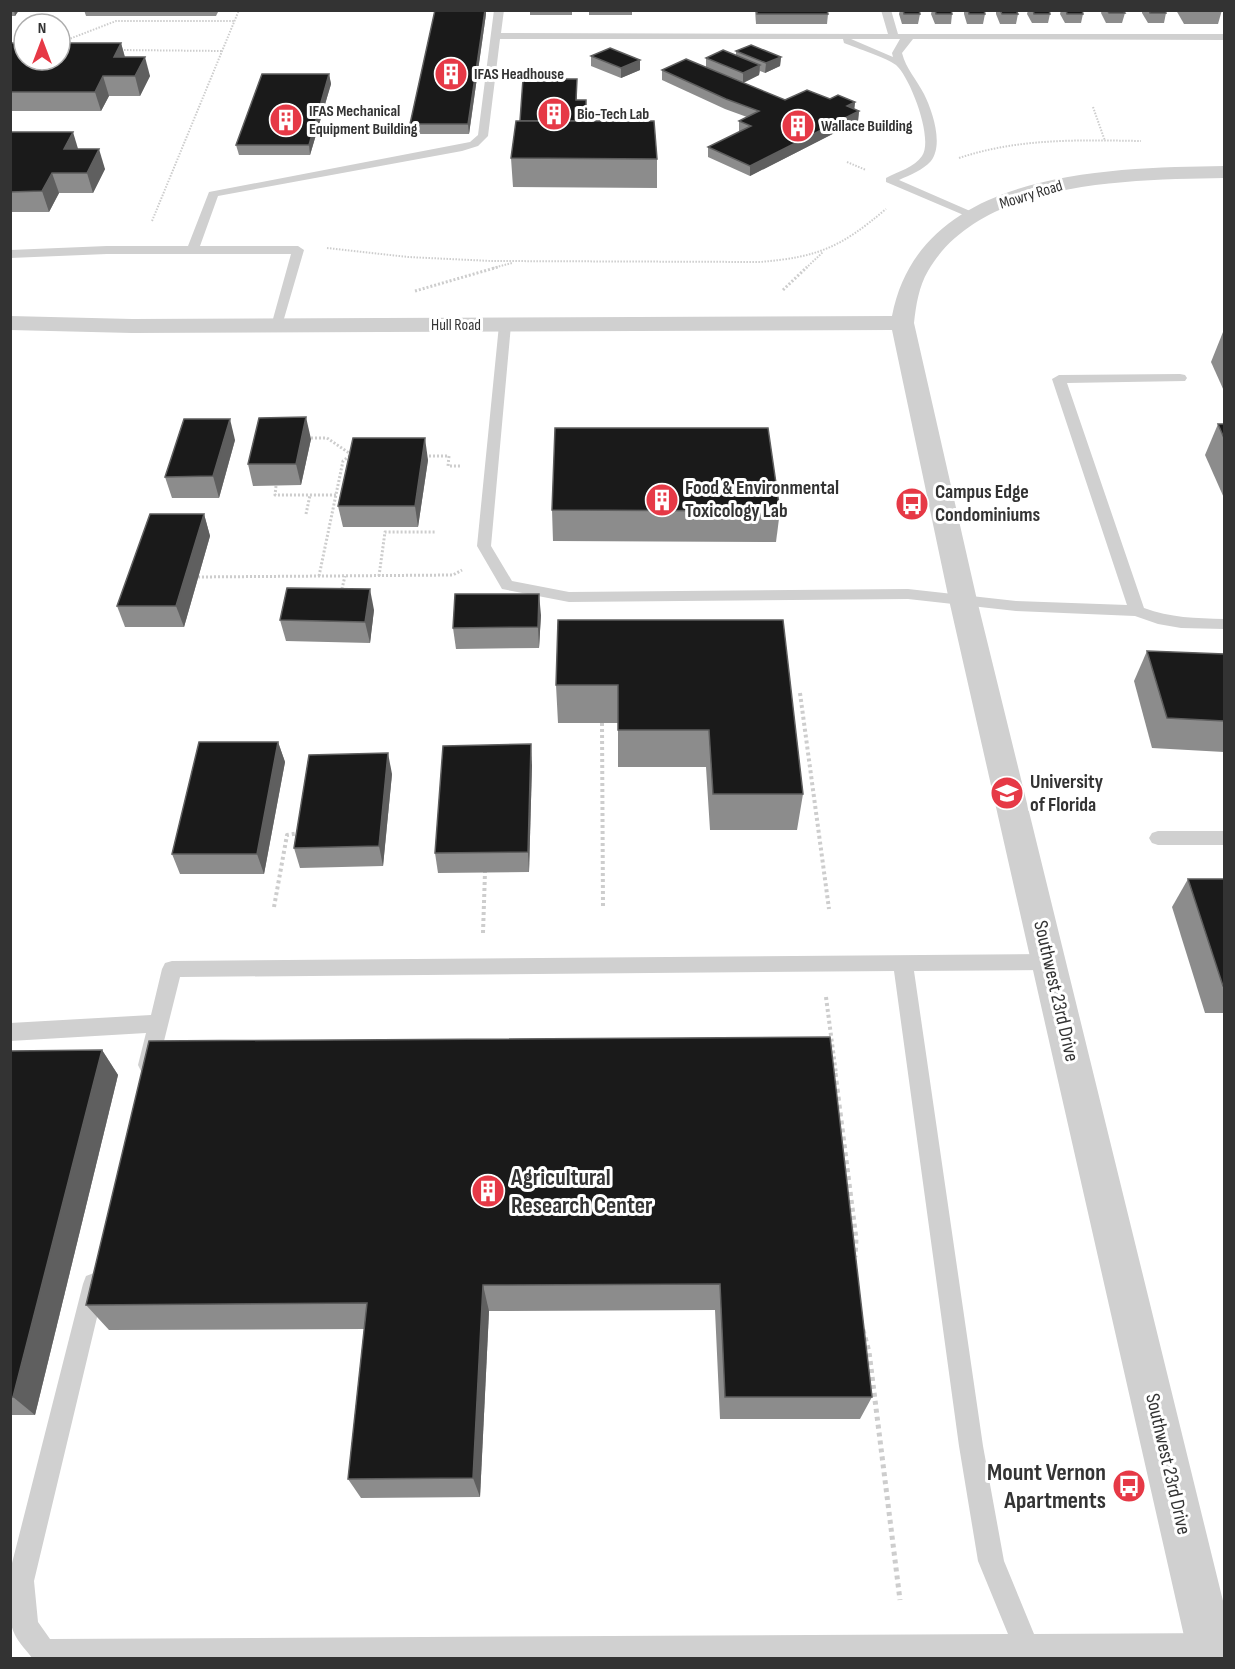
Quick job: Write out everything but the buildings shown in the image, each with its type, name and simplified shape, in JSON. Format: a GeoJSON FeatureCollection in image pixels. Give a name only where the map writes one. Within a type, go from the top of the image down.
{"type":"FeatureCollection","features":[{"type":"Feature","properties":{"kind":"street","name":"Mowry Road"},"geometry":{"type":"LineString","coordinates":[[902,323],[913,280],[925,258],[945,236],[973,216],[1018,196],[1085,180],[1141,174],[1224,172]]}},
{"type":"Feature","properties":{"kind":"street","name":"Hull Road"},"geometry":{"type":"LineString","coordinates":[[10,323],[277,326],[902,323]]}},
{"type":"Feature","properties":{"kind":"street","name":"Southwest 23rd Drive"},"geometry":{"type":"LineString","coordinates":[[902,323],[963,600],[1216,1650]]}},
{"type":"Feature","properties":{"kind":"lane"},"geometry":{"type":"LineString","coordinates":[[193,250],[213,195],[462,148],[478,142],[483,136],[499,10]]}},
{"type":"Feature","properties":{"kind":"lane"},"geometry":{"type":"LineString","coordinates":[[886,10],[894,36]]}},
{"type":"Feature","properties":{"kind":"lane"},"geometry":{"type":"LineString","coordinates":[[496,36],[1224,37]]}},
{"type":"Feature","properties":{"kind":"lane"},"geometry":{"type":"LineString","coordinates":[[831,36],[851,42],[899,63]]}},
{"type":"Feature","properties":{"kind":"lane"},"geometry":{"type":"LineString","coordinates":[[911,36],[899,47],[897,53],[899,63],[920,96],[927,118],[931,150],[928,158],[921,164],[890,180],[973,216]]}},
{"type":"Feature","properties":{"kind":"lane"},"geometry":{"type":"LineString","coordinates":[[10,254],[298,250],[277,326]]}},
{"type":"Feature","properties":{"kind":"lane"},"geometry":{"type":"LineString","coordinates":[[505,325],[484,546],[507,585],[569,597],[908,594],[1016,606],[1137,611],[1158,619],[1224,624]]}},
{"type":"Feature","properties":{"kind":"lane"},"geometry":{"type":"LineString","coordinates":[[1137,611],[1059,379],[1180,378]]}},
{"type":"Feature","properties":{"kind":"lane"},"geometry":{"type":"LineString","coordinates":[[1158,838],[1224,838]]}},
{"type":"Feature","properties":{"kind":"lane"},"geometry":{"type":"LineString","coordinates":[[141,1093],[172,969],[1049,962]]}},
{"type":"Feature","properties":{"kind":"lane"},"geometry":{"type":"LineString","coordinates":[[903,963],[971,1446],[991,1561],[1027,1647]]}},
{"type":"Feature","properties":{"kind":"lane"},"geometry":{"type":"LineString","coordinates":[[10,1032],[159,1023]]}},
{"type":"Feature","properties":{"kind":"lane"},"geometry":{"type":"LineString","coordinates":[[101,1256],[21,1581],[25,1627],[45,1652],[1027,1647],[1216,1650]]}},
{"type":"Feature","properties":{"kind":"path"},"geometry":{"type":"LineString","coordinates":[[150,228],[239,10]]}},
{"type":"Feature","properties":{"kind":"path"},"geometry":{"type":"LineString","coordinates":[[72,38],[116,21],[235,21]]}},
{"type":"Feature","properties":{"kind":"path"},"geometry":{"type":"LineString","coordinates":[[118,50],[223,51]]}},
{"type":"Feature","properties":{"kind":"path"},"geometry":{"type":"LineString","coordinates":[[1093,107],[1105,141]]}},
{"type":"Feature","properties":{"kind":"path"},"geometry":{"type":"LineString","coordinates":[[954,160],[981,150],[1022,143],[1141,141]]}},
{"type":"Feature","properties":{"kind":"path"},"geometry":{"type":"LineString","coordinates":[[847,162],[871,172]]}},
{"type":"Feature","properties":{"kind":"path"},"geometry":{"type":"LineString","coordinates":[[321,247],[424,257],[516,262],[741,262],[800,257],[824,251],[846,241],[889,207]]}},
{"type":"Feature","properties":{"kind":"path"},"geometry":{"type":"LineString","coordinates":[[412,291],[516,262]]}},
{"type":"Feature","properties":{"kind":"path"},"geometry":{"type":"LineString","coordinates":[[297,438],[327,438],[352,456],[343,461],[319,576]]}},
{"type":"Feature","properties":{"kind":"path"},"geometry":{"type":"LineString","coordinates":[[425,456],[449,456],[448,466]]}},
{"type":"Feature","properties":{"kind":"path"},"geometry":{"type":"LineString","coordinates":[[276,486],[274,495],[336,495]]}},
{"type":"Feature","properties":{"kind":"path"},"geometry":{"type":"LineString","coordinates":[[306,514],[310,495]]}},
{"type":"Feature","properties":{"kind":"path"},"geometry":{"type":"LineString","coordinates":[[379,576],[386,527]]}},
{"type":"Feature","properties":{"kind":"path"},"geometry":{"type":"LineString","coordinates":[[385,532],[435,532]]}},
{"type":"Feature","properties":{"kind":"path"},"geometry":{"type":"LineString","coordinates":[[198,577],[453,575],[488,554]]}},
{"type":"Feature","properties":{"kind":"path"},"geometry":{"type":"LineString","coordinates":[[340,598],[345,576]]}},
{"type":"Feature","properties":{"kind":"path"},"geometry":{"type":"LineString","coordinates":[[800,693],[829,909]]}},
{"type":"Feature","properties":{"kind":"path"},"geometry":{"type":"LineString","coordinates":[[602,723],[603,908]]}},
{"type":"Feature","properties":{"kind":"path"},"geometry":{"type":"LineString","coordinates":[[274,908],[287,835],[306,831]]}},
{"type":"Feature","properties":{"kind":"path"},"geometry":{"type":"LineString","coordinates":[[482,966],[485,872]]}},
{"type":"Feature","properties":{"kind":"path"},"geometry":{"type":"LineString","coordinates":[[825,990],[856,1239],[855,1260]]}},
{"type":"Feature","properties":{"kind":"path"},"geometry":{"type":"LineString","coordinates":[[860,1318],[869,1353],[900,1600]]}},
{"type":"Feature","properties":{"kind":"place","name":"IFAS Headhouse"},"geometry":{"type":"Point","coordinates":[451,74]}},
{"type":"Feature","properties":{"kind":"place","name":"Bio-Tech Lab"},"geometry":{"type":"Point","coordinates":[554,114]}},
{"type":"Feature","properties":{"kind":"place","name":"IFAS Mechanical Equipment Building"},"geometry":{"type":"Point","coordinates":[286,120]}},
{"type":"Feature","properties":{"kind":"place","name":"Wallace Building"},"geometry":{"type":"Point","coordinates":[798,126]}},
{"type":"Feature","properties":{"kind":"place","name":"Food & Environmental Toxicology Lab"},"geometry":{"type":"Point","coordinates":[662,500]}},
{"type":"Feature","properties":{"kind":"place","name":"Campus Edge Condominiums"},"geometry":{"type":"Point","coordinates":[912,504]}},
{"type":"Feature","properties":{"kind":"place","name":"University of Florida"},"geometry":{"type":"Point","coordinates":[1007,793]}},
{"type":"Feature","properties":{"kind":"place","name":"Agricultural Research Center"},"geometry":{"type":"Point","coordinates":[488,1191]}},
{"type":"Feature","properties":{"kind":"place","name":"Mount Vernon Apartments"},"geometry":{"type":"Point","coordinates":[1129,1486]}}]}
